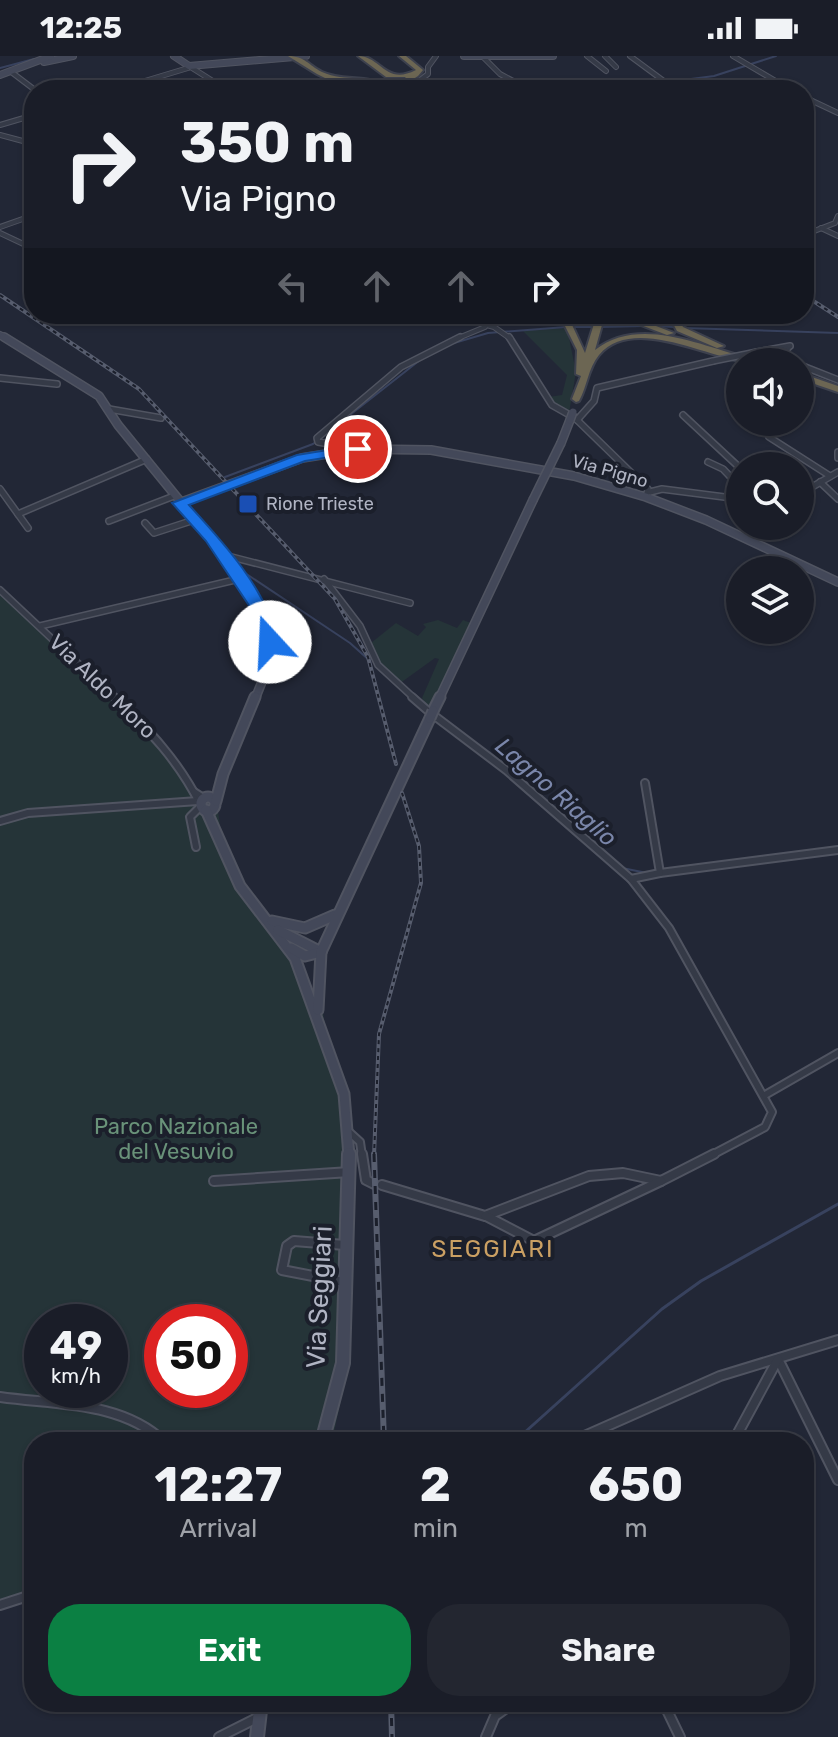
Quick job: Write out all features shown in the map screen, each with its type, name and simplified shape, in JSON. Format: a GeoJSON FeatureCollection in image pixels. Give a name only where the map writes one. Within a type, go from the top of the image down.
{"type":"FeatureCollection","features":[{"type":"Feature","properties":{"kind":"highway"},"geometry":{"type":"LineString","coordinates":[[291,56],[308,58],[318,72],[370,80]]}},
{"type":"Feature","properties":{"kind":"highway"},"geometry":{"type":"LineString","coordinates":[[333,75],[358,68],[358,56]]}},
{"type":"Feature","properties":{"kind":"highway"},"geometry":{"type":"LineString","coordinates":[[358,56],[388,76],[416,75]]}},
{"type":"Feature","properties":{"kind":"highway"},"geometry":{"type":"LineString","coordinates":[[358,56],[383,80]]}},
{"type":"Feature","properties":{"kind":"highway"},"geometry":{"type":"LineString","coordinates":[[408,80],[420,68],[410,57]]}},
{"type":"Feature","properties":{"kind":"highway"},"geometry":{"type":"LineString","coordinates":[[568,324],[583,357],[576,399]]}},
{"type":"Feature","properties":{"kind":"highway"},"geometry":{"type":"LineString","coordinates":[[576,399],[598,324]]}},
{"type":"Feature","properties":{"kind":"highway"},"geometry":{"type":"LineString","coordinates":[[633,324],[726,350]]}},
{"type":"Feature","properties":{"kind":"highway"},"geometry":{"type":"LineString","coordinates":[[638,324],[726,350]]}},
{"type":"Feature","properties":{"kind":"highway"},"geometry":{"type":"LineString","coordinates":[[677,324],[729,348]]}},
{"type":"Feature","properties":{"kind":"highway"},"geometry":{"type":"LineString","coordinates":[[576,399],[597,352],[622,338],[661,338],[726,352]]}},
{"type":"Feature","properties":{"kind":"highway"},"geometry":{"type":"LineString","coordinates":[[814,378],[838,384]]}},
{"type":"Feature","properties":{"kind":"main road"},"geometry":{"type":"LineString","coordinates":[[0,75],[53,58],[73,56]]}},
{"type":"Feature","properties":{"kind":"main road"},"geometry":{"type":"LineString","coordinates":[[174,56],[189,67],[291,56]]}},
{"type":"Feature","properties":{"kind":"main road"},"geometry":{"type":"LineString","coordinates":[[464,56],[553,56]]}},
{"type":"Feature","properties":{"kind":"main road"},"geometry":{"type":"LineString","coordinates":[[0,335],[86,385],[109,409],[224,555],[262,613],[271,653],[204,801],[240,886],[263,917],[275,928],[321,952]]}},
{"type":"Feature","properties":{"kind":"main road"},"geometry":{"type":"LineString","coordinates":[[318,1018],[321,952],[573,417],[576,399]]}},
{"type":"Feature","properties":{"kind":"main road","name":"Via Pigno"},"geometry":{"type":"LineString","coordinates":[[177,499],[302,458],[358,449],[408,448],[574,476],[648,494],[838,582]]}},
{"type":"Feature","properties":{"kind":"main road"},"geometry":{"type":"LineString","coordinates":[[263,917],[296,930],[309,930],[338,913]]}},
{"type":"Feature","properties":{"kind":"main road","name":"Via Seggiari"},"geometry":{"type":"LineString","coordinates":[[275,928],[288,946],[318,1018],[344,1094],[349,1132],[343,1363],[325,1432]]}},
{"type":"Feature","properties":{"kind":"main road"},"geometry":{"type":"LineString","coordinates":[[288,946],[305,956],[321,952]]}},
{"type":"Feature","properties":{"kind":"main road"},"geometry":{"type":"LineString","coordinates":[[257,1737],[260,1712]]}},
{"type":"Feature","properties":{"kind":"street"},"geometry":{"type":"LineString","coordinates":[[420,80],[428,74],[428,68],[436,56]]}},
{"type":"Feature","properties":{"kind":"street"},"geometry":{"type":"LineString","coordinates":[[587,56],[606,71]]}},
{"type":"Feature","properties":{"kind":"street"},"geometry":{"type":"LineString","coordinates":[[605,56],[616,67]]}},
{"type":"Feature","properties":{"kind":"street"},"geometry":{"type":"LineString","coordinates":[[630,56],[662,80]]}},
{"type":"Feature","properties":{"kind":"street"},"geometry":{"type":"LineString","coordinates":[[733,56],[774,80]]}},
{"type":"Feature","properties":{"kind":"street"},"geometry":{"type":"LineString","coordinates":[[483,57],[500,74],[511,80]]}},
{"type":"Feature","properties":{"kind":"street"},"geometry":{"type":"LineString","coordinates":[[147,80],[189,67],[210,80]]}},
{"type":"Feature","properties":{"kind":"street"},"geometry":{"type":"LineString","coordinates":[[10,71],[24,82]]}},
{"type":"Feature","properties":{"kind":"street"},"geometry":{"type":"LineString","coordinates":[[814,102],[838,113]]}},
{"type":"Feature","properties":{"kind":"street"},"geometry":{"type":"LineString","coordinates":[[0,125],[24,118]]}},
{"type":"Feature","properties":{"kind":"street"},"geometry":{"type":"LineString","coordinates":[[0,135],[24,141]]}},
{"type":"Feature","properties":{"kind":"street"},"geometry":{"type":"LineString","coordinates":[[814,231],[835,223],[838,216]]}},
{"type":"Feature","properties":{"kind":"street"},"geometry":{"type":"LineString","coordinates":[[0,230],[24,219]]}},
{"type":"Feature","properties":{"kind":"street"},"geometry":{"type":"LineString","coordinates":[[821,228],[838,236]]}},
{"type":"Feature","properties":{"kind":"street"},"geometry":{"type":"LineString","coordinates":[[0,230],[24,243]]}},
{"type":"Feature","properties":{"kind":"street"},"geometry":{"type":"LineString","coordinates":[[476,324],[502,331],[516,345],[530,374],[554,407],[573,417],[586,434],[605,445],[648,494],[662,489],[726,497]]}},
{"type":"Feature","properties":{"kind":"street","name":"Via Pigno"},"geometry":{"type":"LineString","coordinates":[[358,449],[315,442],[401,367],[430,350],[485,327]]}},
{"type":"Feature","properties":{"kind":"street"},"geometry":{"type":"LineString","coordinates":[[573,417],[594,401],[597,387],[726,360]]}},
{"type":"Feature","properties":{"kind":"street"},"geometry":{"type":"LineString","coordinates":[[814,372],[838,384]]}},
{"type":"Feature","properties":{"kind":"street"},"geometry":{"type":"LineString","coordinates":[[0,378],[57,384]]}},
{"type":"Feature","properties":{"kind":"street"},"geometry":{"type":"LineString","coordinates":[[109,409],[119,408],[133,414],[161,418]]}},
{"type":"Feature","properties":{"kind":"street"},"geometry":{"type":"LineString","coordinates":[[683,415],[726,455]]}},
{"type":"Feature","properties":{"kind":"street"},"geometry":{"type":"LineString","coordinates":[[769,437],[792,457],[805,459],[834,474],[838,480]]}},
{"type":"Feature","properties":{"kind":"street"},"geometry":{"type":"LineString","coordinates":[[838,452],[838,458]]}},
{"type":"Feature","properties":{"kind":"street"},"geometry":{"type":"LineString","coordinates":[[18,514],[149,458]]}},
{"type":"Feature","properties":{"kind":"street"},"geometry":{"type":"LineString","coordinates":[[708,462],[726,472]]}},
{"type":"Feature","properties":{"kind":"street"},"geometry":{"type":"LineString","coordinates":[[814,486],[834,474]]}},
{"type":"Feature","properties":{"kind":"street"},"geometry":{"type":"LineString","coordinates":[[820,482],[838,499]]}},
{"type":"Feature","properties":{"kind":"street"},"geometry":{"type":"LineString","coordinates":[[0,489],[28,528]]}},
{"type":"Feature","properties":{"kind":"street"},"geometry":{"type":"LineString","coordinates":[[109,521],[177,499]]}},
{"type":"Feature","properties":{"kind":"street"},"geometry":{"type":"LineString","coordinates":[[145,523],[154,533],[161,534],[194,520]]}},
{"type":"Feature","properties":{"kind":"street"},"geometry":{"type":"LineString","coordinates":[[224,555],[410,603]]}},
{"type":"Feature","properties":{"kind":"street"},"geometry":{"type":"LineString","coordinates":[[40,627],[239,579]]}},
{"type":"Feature","properties":{"kind":"street"},"geometry":{"type":"LineString","coordinates":[[324,579],[360,626],[378,665],[431,714],[506,770],[631,879],[669,928],[772,1112],[765,1127],[534,1241],[485,1216],[472,1215],[366,1180],[360,1142],[349,1132]]}},
{"type":"Feature","properties":{"kind":"street","name":"Via Aldo Moro"},"geometry":{"type":"LineString","coordinates":[[0,590],[157,737],[204,801]]}},
{"type":"Feature","properties":{"kind":"street"},"geometry":{"type":"LineString","coordinates":[[645,783],[660,873]]}},
{"type":"Feature","properties":{"kind":"street"},"geometry":{"type":"LineString","coordinates":[[0,821],[22,814],[204,801]]}},
{"type":"Feature","properties":{"kind":"street"},"geometry":{"type":"LineString","coordinates":[[196,847],[190,817],[204,801]]}},
{"type":"Feature","properties":{"kind":"street"},"geometry":{"type":"LineString","coordinates":[[631,879],[838,850]]}},
{"type":"Feature","properties":{"kind":"street"},"geometry":{"type":"LineString","coordinates":[[765,1095],[838,1053]]}},
{"type":"Feature","properties":{"kind":"street"},"geometry":{"type":"LineString","coordinates":[[349,1153],[361,1159]]}},
{"type":"Feature","properties":{"kind":"street"},"geometry":{"type":"LineString","coordinates":[[214,1181],[350,1172]]}},
{"type":"Feature","properties":{"kind":"street"},"geometry":{"type":"LineString","coordinates":[[485,1216],[589,1176],[623,1173],[661,1181]]}},
{"type":"Feature","properties":{"kind":"street"},"geometry":{"type":"LineString","coordinates":[[344,1282],[282,1270],[287,1246],[294,1241],[345,1245]]}},
{"type":"Feature","properties":{"kind":"street"},"geometry":{"type":"LineString","coordinates":[[594,1432],[720,1376],[838,1340]]}},
{"type":"Feature","properties":{"kind":"street"},"geometry":{"type":"LineString","coordinates":[[738,1432],[778,1359]]}},
{"type":"Feature","properties":{"kind":"street"},"geometry":{"type":"LineString","coordinates":[[778,1359],[838,1480]]}},
{"type":"Feature","properties":{"kind":"street"},"geometry":{"type":"LineString","coordinates":[[0,1397],[118,1414],[137,1420],[152,1432]]}},
{"type":"Feature","properties":{"kind":"street"},"geometry":{"type":"LineString","coordinates":[[0,1605],[24,1597]]}},
{"type":"Feature","properties":{"kind":"street"},"geometry":{"type":"LineString","coordinates":[[486,1737],[495,1716],[501,1712]]}},
{"type":"Feature","properties":{"kind":"street"},"geometry":{"type":"LineString","coordinates":[[668,1712],[680,1737]]}},
{"type":"Feature","properties":{"kind":"street"},"geometry":{"type":"LineString","coordinates":[[219,1737],[259,1717]]}},
{"type":"Feature","properties":{"kind":"green space"},"geometry":{"type":"Polygon","coordinates":[[[567,328],[576,372],[569,413],[556,407],[549,397],[562,395],[567,375],[522,330],[567,328]]]}},
{"type":"Feature","properties":{"kind":"green space","name":"Parco Nazionale del Vesuvio"},"geometry":{"type":"Polygon","coordinates":[[[0,589],[162,740],[201,795],[217,804],[222,840],[231,860],[322,1005],[326,1033],[343,1074],[353,1126],[355,1212],[349,1247],[348,1367],[334,1432],[24,1432],[24,1599],[0,1607],[0,589]]]}},
{"type":"Feature","properties":{"kind":"green space"},"geometry":{"type":"Polygon","coordinates":[[[438,620],[457,628],[463,620],[471,623],[429,709],[422,698],[439,659],[435,658],[399,684],[380,665],[371,643],[396,623],[418,636],[426,627],[423,624],[438,620]]]}},
{"type":"Feature","properties":{"kind":"waterway"},"geometry":{"type":"LineString","coordinates":[[683,80],[714,76],[776,56]]}},
{"type":"Feature","properties":{"kind":"waterway"},"geometry":{"type":"LineString","coordinates":[[0,68],[34,59]]}},
{"type":"Feature","properties":{"kind":"waterway"},"geometry":{"type":"LineString","coordinates":[[600,327],[646,326]]}},
{"type":"Feature","properties":{"kind":"waterway"},"geometry":{"type":"LineString","coordinates":[[656,326],[674,327]]}},
{"type":"Feature","properties":{"kind":"waterway"},"geometry":{"type":"LineString","coordinates":[[454,343],[488,333],[566,327]]}},
{"type":"Feature","properties":{"kind":"waterway"},"geometry":{"type":"LineString","coordinates":[[572,327],[594,327]]}},
{"type":"Feature","properties":{"kind":"waterway"},"geometry":{"type":"LineString","coordinates":[[684,328],[838,333]]}},
{"type":"Feature","properties":{"kind":"waterway"},"geometry":{"type":"LineString","coordinates":[[225,477],[313,444],[420,360]]}},
{"type":"Feature","properties":{"kind":"waterway","name":"Lagno Riaglio"},"geometry":{"type":"LineString","coordinates":[[236,567],[350,643],[369,660]]}},
{"type":"Feature","properties":{"kind":"waterway","name":"Lagno Riaglio"},"geometry":{"type":"LineString","coordinates":[[784,854],[838,847]]}},
{"type":"Feature","properties":{"kind":"waterway","name":"Lagno Riaglio"},"geometry":{"type":"LineString","coordinates":[[622,868],[647,873]]}},
{"type":"Feature","properties":{"kind":"waterway"},"geometry":{"type":"LineString","coordinates":[[525,1432],[662,1309],[701,1281],[838,1204]]}},
{"type":"Feature","properties":{"kind":"railway"},"geometry":{"type":"LineString","coordinates":[[0,295],[24,311]]}},
{"type":"Feature","properties":{"kind":"railway"},"geometry":{"type":"LineString","coordinates":[[814,301],[838,317]]}},
{"type":"Feature","properties":{"kind":"railway"},"geometry":{"type":"LineString","coordinates":[[43,324],[139,389],[335,599],[368,657],[396,764]]}},
{"type":"Feature","properties":{"kind":"railway"},"geometry":{"type":"LineString","coordinates":[[374,1155],[379,1034],[421,883],[419,846],[402,793]]}},
{"type":"Feature","properties":{"kind":"railway"},"geometry":{"type":"LineString","coordinates":[[374,1155],[384,1432]]}},
{"type":"Feature","properties":{"kind":"railway"},"geometry":{"type":"LineString","coordinates":[[391,1712],[392,1737]]}},
{"type":"Feature","properties":{"kind":"place","name":"Rione Trieste"},"geometry":{"type":"Point","coordinates":[248,504]}},
{"type":"Feature","properties":{"kind":"district","name":"SEGGIARI"},"geometry":{"type":"Point","coordinates":[493,1249]}},
{"type":"Feature","properties":{"kind":"route"},"geometry":{"type":"LineString","coordinates":[[270,642],[267,624],[258,606],[211,538],[179,503],[302,458],[358,449]]}}]}
